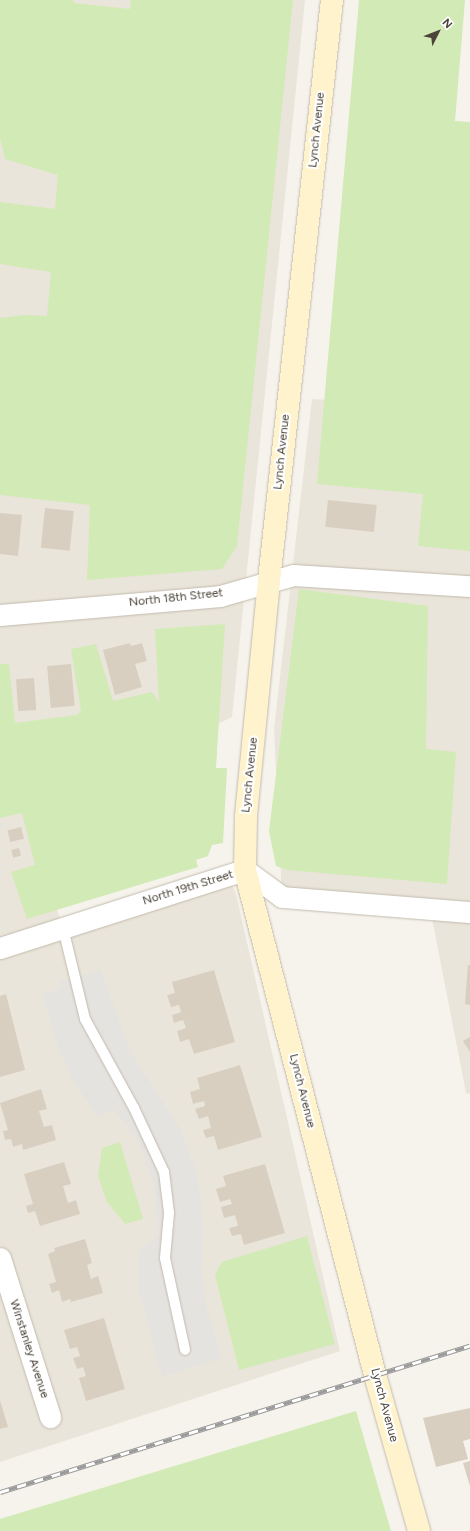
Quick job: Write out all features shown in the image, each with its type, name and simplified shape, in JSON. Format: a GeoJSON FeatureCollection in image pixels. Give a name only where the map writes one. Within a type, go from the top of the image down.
{"type":"FeatureCollection","features":[{"type":"Feature","properties":{"kind":"street","name":"Lynch Avenue"},"geometry":{"type":"LineString","coordinates":[[332,0],[269,581],[246,817],[245,870],[375,1375],[419,1531]]}},
{"type":"Feature","properties":{"kind":"street","name":"North 18th Street"},"geometry":{"type":"LineString","coordinates":[[0,615],[220,596],[293,575],[322,575],[470,586]]}},
{"type":"Feature","properties":{"kind":"street","name":"North 19th Street"},"geometry":{"type":"LineString","coordinates":[[0,948],[245,870],[282,897],[470,912]]}},
{"type":"Feature","properties":{"kind":"street","name":"Winstanley Avenue"},"geometry":{"type":"LineString","coordinates":[[0,1258],[50,1417]]}},
{"type":"Feature","properties":{"kind":"lane"},"geometry":{"type":"LineString","coordinates":[[63,928],[85,1019],[134,1108],[164,1172],[169,1213],[164,1258],[185,1350]]}},
{"type":"Feature","properties":{"kind":"shaded area"},"geometry":{"type":"Polygon","coordinates":[[[0,0],[305,0],[232,717],[197,734],[20,792],[63,928],[228,876],[236,894],[340,1351],[0,1462],[0,0]]]}},
{"type":"Feature","properties":{"kind":"shaded area"},"geometry":{"type":"Polygon","coordinates":[[[312,399],[470,408],[470,1094],[466,1093],[430,908],[282,897],[274,729],[312,399]]]}},
{"type":"Feature","properties":{"kind":"shaded area"},"geometry":{"type":"Polygon","coordinates":[[[101,970],[130,1051],[181,1130],[195,1168],[201,1197],[203,1226],[202,1269],[206,1305],[222,1358],[162,1377],[139,1292],[139,1251],[159,1235],[154,1185],[141,1147],[126,1124],[113,1109],[99,1117],[75,1084],[58,1047],[42,994],[61,989],[59,982],[101,970]]]}},
{"type":"Feature","properties":{"kind":"green space"},"geometry":{"type":"Polygon","coordinates":[[[0,0],[73,0],[74,3],[130,9],[131,0],[293,0],[237,546],[222,569],[87,580],[90,505],[0,495],[0,318],[25,315],[47,316],[51,272],[0,264],[0,202],[55,209],[58,175],[5,159],[0,138],[0,0]]]}},
{"type":"Feature","properties":{"kind":"green space"},"geometry":{"type":"Polygon","coordinates":[[[359,0],[465,0],[455,121],[470,122],[470,551],[418,546],[423,494],[317,484],[359,0]]]}},
{"type":"Feature","properties":{"kind":"green space"},"geometry":{"type":"Polygon","coordinates":[[[299,589],[428,606],[426,749],[456,752],[447,884],[288,870],[276,866],[269,831],[299,589]]]}},
{"type":"Feature","properties":{"kind":"green space"},"geometry":{"type":"Polygon","coordinates":[[[225,624],[216,768],[227,768],[223,843],[212,845],[208,856],[196,860],[198,867],[27,919],[11,872],[35,865],[22,813],[0,818],[0,664],[9,664],[15,723],[77,715],[81,711],[71,649],[96,644],[113,701],[152,692],[159,703],[155,629],[225,624]]]}},
{"type":"Feature","properties":{"kind":"green space"},"geometry":{"type":"Polygon","coordinates":[[[120,1142],[143,1219],[125,1224],[107,1202],[98,1176],[102,1148],[120,1142]]]}},
{"type":"Feature","properties":{"kind":"green space"},"geometry":{"type":"Polygon","coordinates":[[[307,1236],[335,1344],[239,1370],[215,1275],[222,1262],[307,1236]]]}},
{"type":"Feature","properties":{"kind":"green space"},"geometry":{"type":"Polygon","coordinates":[[[356,1411],[391,1531],[0,1531],[0,1519],[356,1411]]]}},
{"type":"Feature","properties":{"kind":"building"},"geometry":{"type":"Polygon","coordinates":[[[328,500],[377,505],[374,532],[325,527],[328,500]]]}},
{"type":"Feature","properties":{"kind":"building"},"geometry":{"type":"Polygon","coordinates":[[[45,508],[74,511],[70,551],[41,548],[45,508]]]}},
{"type":"Feature","properties":{"kind":"building"},"geometry":{"type":"Polygon","coordinates":[[[0,513],[22,515],[18,556],[0,554],[0,513]]]}},
{"type":"Feature","properties":{"kind":"building"},"geometry":{"type":"Polygon","coordinates":[[[130,643],[131,646],[142,643],[147,661],[135,664],[142,687],[115,695],[103,650],[130,643]]]}},
{"type":"Feature","properties":{"kind":"building"},"geometry":{"type":"Polygon","coordinates":[[[71,664],[75,706],[51,708],[47,666],[71,664]]]}},
{"type":"Feature","properties":{"kind":"building"},"geometry":{"type":"Polygon","coordinates":[[[34,678],[36,710],[18,711],[16,679],[34,678]]]}},
{"type":"Feature","properties":{"kind":"building"},"geometry":{"type":"Polygon","coordinates":[[[21,827],[24,839],[10,842],[7,830],[21,827]]]}},
{"type":"Feature","properties":{"kind":"building"},"geometry":{"type":"Polygon","coordinates":[[[19,848],[21,856],[13,858],[11,850],[19,848]]]}},
{"type":"Feature","properties":{"kind":"building"},"geometry":{"type":"Polygon","coordinates":[[[468,965],[470,965],[470,1005],[465,1004],[468,965]]]}},
{"type":"Feature","properties":{"kind":"building"},"geometry":{"type":"Polygon","coordinates":[[[214,970],[235,1042],[194,1054],[189,1039],[180,1042],[177,1031],[186,1028],[183,1020],[174,1023],[172,1015],[181,1012],[179,1005],[171,1007],[167,995],[175,993],[172,982],[214,970]]]}},
{"type":"Feature","properties":{"kind":"building"},"geometry":{"type":"Polygon","coordinates":[[[6,994],[25,1070],[0,1077],[0,996],[6,994]]]}},
{"type":"Feature","properties":{"kind":"building"},"geometry":{"type":"Polygon","coordinates":[[[470,1037],[470,1052],[463,1041],[470,1037]]]}},
{"type":"Feature","properties":{"kind":"building"},"geometry":{"type":"Polygon","coordinates":[[[240,1065],[262,1137],[218,1150],[214,1136],[206,1138],[203,1130],[211,1128],[208,1116],[199,1119],[195,1109],[205,1106],[204,1101],[193,1104],[190,1092],[200,1089],[197,1078],[240,1065]]]}},
{"type":"Feature","properties":{"kind":"building"},"geometry":{"type":"Polygon","coordinates":[[[41,1089],[47,1109],[39,1111],[44,1127],[52,1125],[56,1140],[23,1150],[22,1144],[13,1147],[11,1139],[5,1140],[3,1131],[8,1130],[0,1103],[41,1089]]]}},
{"type":"Feature","properties":{"kind":"building"},"geometry":{"type":"Polygon","coordinates":[[[64,1162],[71,1184],[63,1186],[68,1203],[76,1200],[80,1214],[40,1226],[35,1211],[28,1213],[26,1206],[33,1204],[24,1174],[64,1162]]]}},
{"type":"Feature","properties":{"kind":"building"},"geometry":{"type":"Polygon","coordinates":[[[265,1164],[285,1233],[244,1245],[241,1234],[232,1236],[229,1228],[238,1226],[235,1215],[224,1218],[221,1207],[232,1204],[230,1199],[220,1202],[216,1189],[226,1186],[223,1176],[265,1164]]]}},
{"type":"Feature","properties":{"kind":"building"},"geometry":{"type":"Polygon","coordinates":[[[85,1239],[92,1263],[87,1265],[91,1279],[98,1276],[103,1293],[71,1302],[70,1299],[62,1302],[59,1290],[52,1293],[49,1284],[56,1282],[48,1254],[55,1251],[54,1248],[85,1239]]]}},
{"type":"Feature","properties":{"kind":"building"},"geometry":{"type":"Polygon","coordinates":[[[104,1318],[125,1389],[86,1401],[79,1378],[86,1376],[83,1367],[77,1369],[73,1358],[80,1356],[77,1347],[70,1349],[64,1330],[104,1318]]]}},
{"type":"Feature","properties":{"kind":"building"},"geometry":{"type":"Polygon","coordinates":[[[0,1400],[8,1427],[0,1429],[0,1400]]]}},
{"type":"Feature","properties":{"kind":"building"},"geometry":{"type":"Polygon","coordinates":[[[470,1408],[470,1439],[463,1441],[468,1459],[436,1467],[423,1418],[470,1408]]]}},
{"type":"Feature","properties":{"kind":"building"},"geometry":{"type":"Polygon","coordinates":[[[470,1461],[470,1486],[463,1463],[470,1461]]]}},
{"type":"Feature","properties":{"kind":"railway"},"geometry":{"type":"LineString","coordinates":[[0,1492],[470,1346]]}}]}
